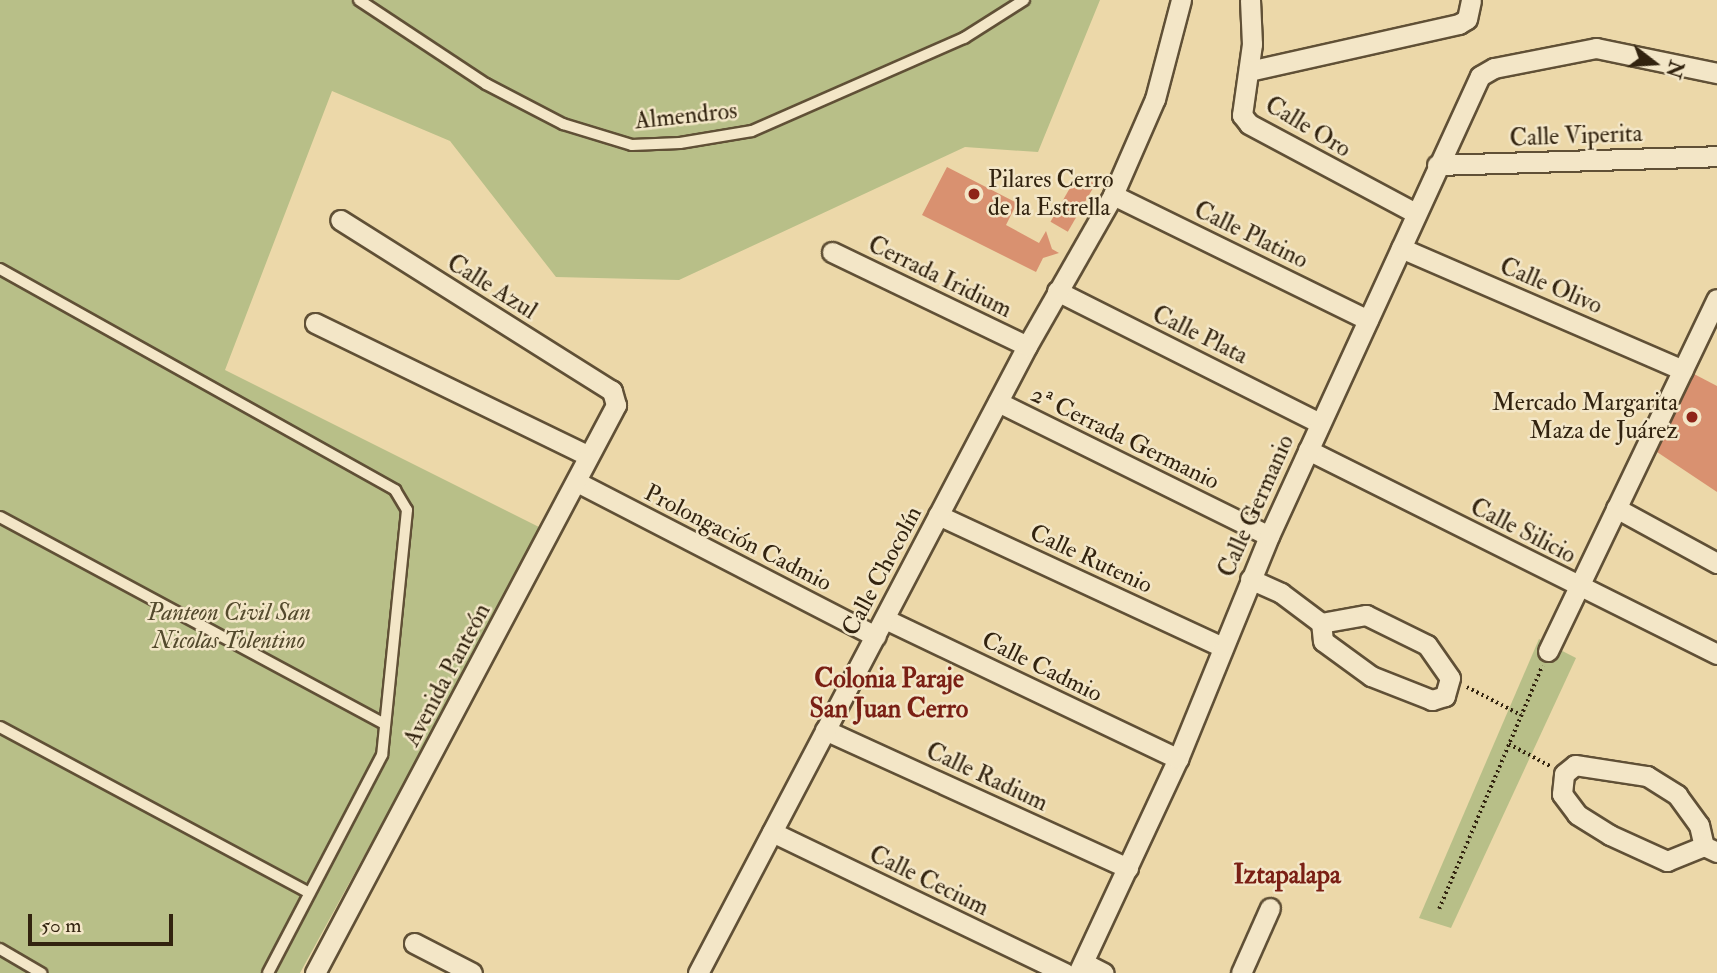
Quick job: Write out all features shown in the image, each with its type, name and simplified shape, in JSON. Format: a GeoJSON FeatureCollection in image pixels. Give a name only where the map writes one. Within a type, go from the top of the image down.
{"type":"FeatureCollection","features":[{"type":"Feature","properties":{"kind":"street","name":"Calle Chocolín"},"geometry":{"type":"LineString","coordinates":[[702,972],[772,832],[1027,346],[1113,195],[1155,99],[1181,0]]}},
{"type":"Feature","properties":{"kind":"street","name":"Calle Oro"},"geometry":{"type":"LineString","coordinates":[[1250,0],[1249,71],[1241,99],[1242,115],[1249,124],[1416,213]]}},
{"type":"Feature","properties":{"kind":"street"},"geometry":{"type":"LineString","coordinates":[[1249,71],[1447,28],[1469,9]]}},
{"type":"Feature","properties":{"kind":"street","name":"Calle Germanio"},"geometry":{"type":"LineString","coordinates":[[1081,968],[1178,760],[1269,536],[1480,76],[1494,68],[1597,48],[1717,73]]}},
{"type":"Feature","properties":{"kind":"street","name":"Calle Viperita"},"geometry":{"type":"LineString","coordinates":[[1437,165],[1717,156]]}},
{"type":"Feature","properties":{"kind":"street","name":"Calle Platino"},"geometry":{"type":"LineString","coordinates":[[1113,195],[1368,320]]}},
{"type":"Feature","properties":{"kind":"street","name":"Calle Azul"},"geometry":{"type":"LineString","coordinates":[[340,220],[616,398]]}},
{"type":"Feature","properties":{"kind":"street","name":"Calle Olivo"},"geometry":{"type":"LineString","coordinates":[[1401,248],[1683,370]]}},
{"type":"Feature","properties":{"kind":"street","name":"Cerrada Iridium"},"geometry":{"type":"LineString","coordinates":[[832,252],[1027,346]]}},
{"type":"Feature","properties":{"kind":"street","name":"Calle Plata"},"geometry":{"type":"LineString","coordinates":[[1057,292],[1321,423]]}},
{"type":"Feature","properties":{"kind":"street"},"geometry":{"type":"LineString","coordinates":[[1548,651],[1683,370],[1711,327],[1717,299]]}},
{"type":"Feature","properties":{"kind":"street"},"geometry":{"type":"LineString","coordinates":[[315,323],[587,455]]}},
{"type":"Feature","properties":{"kind":"street","name":"Avenida Panteón"},"geometry":{"type":"LineString","coordinates":[[315,973],[577,482],[587,455],[616,398]]}},
{"type":"Feature","properties":{"kind":"street","name":"2ª Cerrada Germanio"},"geometry":{"type":"LineString","coordinates":[[998,402],[1269,536]]}},
{"type":"Feature","properties":{"kind":"street","name":"Calle Silicio"},"geometry":{"type":"LineString","coordinates":[[1308,450],[1717,654]]}},
{"type":"Feature","properties":{"kind":"street","name":"Prolongación Cadmio"},"geometry":{"type":"LineString","coordinates":[[577,482],[876,636]]}},
{"type":"Feature","properties":{"kind":"street"},"geometry":{"type":"LineString","coordinates":[[1616,508],[1717,563]]}},
{"type":"Feature","properties":{"kind":"street","name":"Calle Rutenio"},"geometry":{"type":"LineString","coordinates":[[939,515],[1223,646]]}},
{"type":"Feature","properties":{"kind":"street"},"geometry":{"type":"LineString","coordinates":[[1250,579],[1281,593],[1321,623],[1323,641],[1371,676],[1432,700],[1445,696],[1450,678],[1427,645],[1366,615],[1321,623]]}},
{"type":"Feature","properties":{"kind":"street","name":"Calle Cadmio"},"geometry":{"type":"LineString","coordinates":[[885,619],[1178,760]]}},
{"type":"Feature","properties":{"kind":"street","name":"Calle Radium"},"geometry":{"type":"LineString","coordinates":[[825,730],[1128,868]]}},
{"type":"Feature","properties":{"kind":"street"},"geometry":{"type":"LineString","coordinates":[[1575,765],[1647,776],[1677,796],[1699,825],[1711,849],[1667,861],[1610,835],[1577,814],[1562,794],[1564,774],[1575,765]]}},
{"type":"Feature","properties":{"kind":"street","name":"Calle Cecium"},"geometry":{"type":"LineString","coordinates":[[772,832],[1065,973]]}},
{"type":"Feature","properties":{"kind":"street"},"geometry":{"type":"LineString","coordinates":[[1241,973],[1270,908]]}},
{"type":"Feature","properties":{"kind":"street"},"geometry":{"type":"LineString","coordinates":[[414,943],[472,973]]}},
{"type":"Feature","properties":{"kind":"street"},"geometry":{"type":"LineString","coordinates":[[1081,968],[1104,973]]}},
{"type":"Feature","properties":{"kind":"lane","name":"Almendros"},"geometry":{"type":"LineString","coordinates":[[359,0],[486,84],[563,124],[632,145],[680,143],[752,131],[964,38],[1024,0]]}},
{"type":"Feature","properties":{"kind":"lane"},"geometry":{"type":"LineString","coordinates":[[0,269],[395,489],[407,510],[382,755],[268,973]]}},
{"type":"Feature","properties":{"kind":"lane"},"geometry":{"type":"LineString","coordinates":[[0,517],[385,724]]}},
{"type":"Feature","properties":{"kind":"lane"},"geometry":{"type":"LineString","coordinates":[[0,727],[309,893]]}},
{"type":"Feature","properties":{"kind":"lane"},"geometry":{"type":"LineString","coordinates":[[0,949],[41,973]]}},
{"type":"Feature","properties":{"kind":"path"},"geometry":{"type":"LineString","coordinates":[[1439,909],[1548,651]]}},
{"type":"Feature","properties":{"kind":"path"},"geometry":{"type":"LineString","coordinates":[[1450,678],[1521,715]]}},
{"type":"Feature","properties":{"kind":"path"},"geometry":{"type":"LineString","coordinates":[[1509,744],[1564,774]]}},
{"type":"Feature","properties":{"kind":"green space","name":"Panteon Civil San Nicolas Tolentino"},"geometry":{"type":"Polygon","coordinates":[[[0,0],[1100,0],[1038,152],[965,147],[679,280],[556,277],[450,141],[332,91],[225,370],[543,529],[300,973],[0,973],[0,0]]]}},
{"type":"Feature","properties":{"kind":"green space"},"geometry":{"type":"Polygon","coordinates":[[[1539,639],[1576,658],[1451,928],[1419,918],[1539,639]]]}},
{"type":"Feature","properties":{"kind":"building"},"geometry":{"type":"Polygon","coordinates":[[[947,167],[1017,203],[1006,225],[1039,243],[1046,231],[1052,249],[1059,253],[1043,258],[1036,272],[922,215],[947,167]]]}},
{"type":"Feature","properties":{"kind":"building"},"geometry":{"type":"Polygon","coordinates":[[[1078,174],[1095,184],[1068,232],[1050,222],[1078,174]]]}},
{"type":"Feature","properties":{"kind":"building","name":"Mercado Margarita Maza de Juárez"},"geometry":{"type":"Polygon","coordinates":[[[1694,374],[1717,386],[1717,492],[1657,452],[1694,374]]]}},
{"type":"Feature","properties":{"kind":"place","name":"Pilares Cerro de la Estrella"},"geometry":{"type":"Point","coordinates":[974,194]}},
{"type":"Feature","properties":{"kind":"place","name":"Mercado Margarita Maza de Juárez"},"geometry":{"type":"Point","coordinates":[1692,417]}},
{"type":"Feature","properties":{"kind":"district","name":"Colonia Paraje San Juan Cerro"},"geometry":{"type":"Point","coordinates":[889,695]}},
{"type":"Feature","properties":{"kind":"district","name":"Iztapalapa"},"geometry":{"type":"Point","coordinates":[1287,876]}}]}
